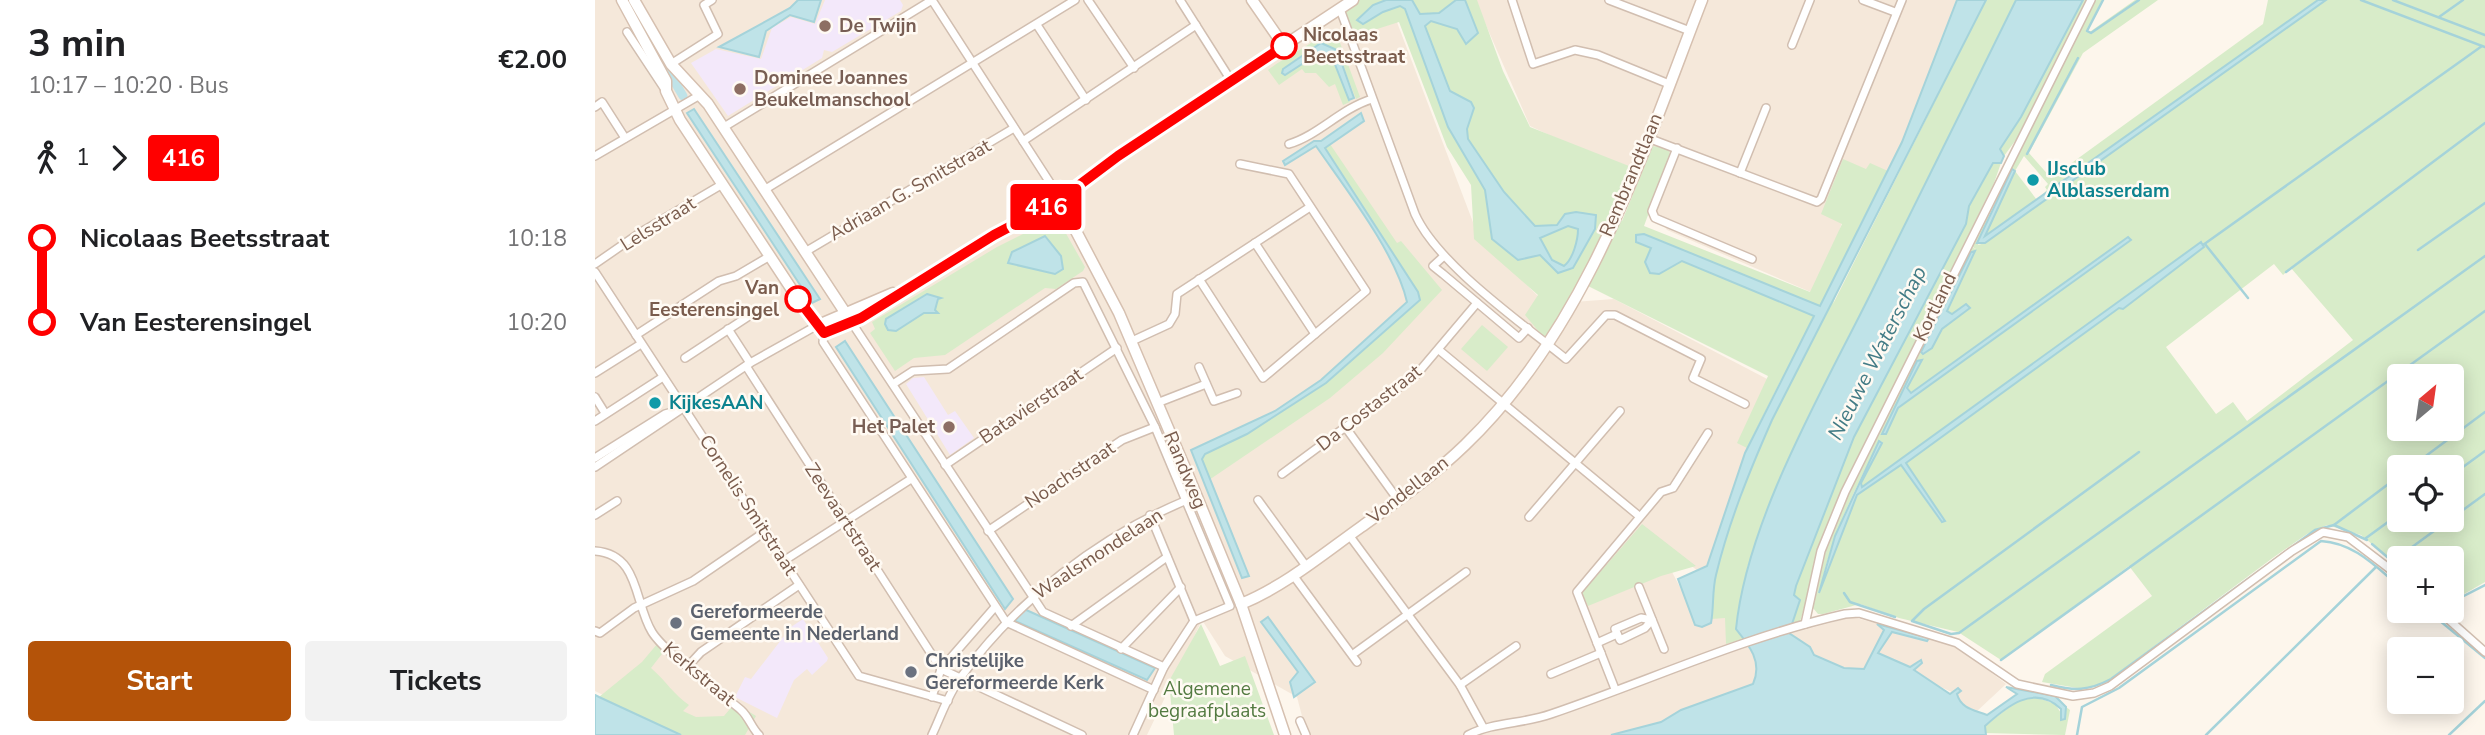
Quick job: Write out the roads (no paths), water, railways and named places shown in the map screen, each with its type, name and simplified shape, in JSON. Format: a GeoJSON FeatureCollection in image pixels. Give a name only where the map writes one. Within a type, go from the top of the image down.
{"type":"FeatureCollection","features":[{"type":"Feature","properties":{"kind":"street"},"geometry":{"type":"LineString","coordinates":[[622,0],[666,81],[666,91]]}},
{"type":"Feature","properties":{"kind":"street"},"geometry":{"type":"LineString","coordinates":[[634,0],[671,64],[700,95],[724,127],[1031,597],[1043,612],[1164,667]]}},
{"type":"Feature","properties":{"kind":"street"},"geometry":{"type":"LineString","coordinates":[[671,64],[718,34],[704,5],[712,0]]}},
{"type":"Feature","properties":{"kind":"street"},"geometry":{"type":"LineString","coordinates":[[724,127],[932,0],[1054,189]]}},
{"type":"Feature","properties":{"kind":"street"},"geometry":{"type":"LineString","coordinates":[[764,190],[1075,0]]}},
{"type":"Feature","properties":{"kind":"street"},"geometry":{"type":"LineString","coordinates":[[1088,0],[1133,68]]}},
{"type":"Feature","properties":{"kind":"street"},"geometry":{"type":"LineString","coordinates":[[1180,0],[1232,83]]}},
{"type":"Feature","properties":{"kind":"street"},"geometry":{"type":"LineString","coordinates":[[1252,0],[1284,46]]}},
{"type":"Feature","properties":{"kind":"street"},"geometry":{"type":"LineString","coordinates":[[1070,192],[1118,156],[1232,83],[1353,0]]}},
{"type":"Feature","properties":{"kind":"street"},"geometry":{"type":"LineString","coordinates":[[1512,0],[1533,64],[1574,50],[1598,55],[1669,84]]}},
{"type":"Feature","properties":{"kind":"street"},"geometry":{"type":"LineString","coordinates":[[1609,0],[1690,31]]}},
{"type":"Feature","properties":{"kind":"street","name":"Rembrandtlaan"},"geometry":{"type":"LineString","coordinates":[[1547,344],[1583,286],[1648,138],[1702,0]]}},
{"type":"Feature","properties":{"kind":"street"},"geometry":{"type":"LineString","coordinates":[[1791,46],[1810,0]]}},
{"type":"Feature","properties":{"kind":"street"},"geometry":{"type":"LineString","coordinates":[[1863,0],[1895,12]]}},
{"type":"Feature","properties":{"kind":"street"},"geometry":{"type":"LineString","coordinates":[[1648,138],[1817,202],[1821,199],[1902,0]]}},
{"type":"Feature","properties":{"kind":"street","name":"Kortland"},"geometry":{"type":"LineString","coordinates":[[1805,624],[1821,551],[1845,492],[2091,0]]}},
{"type":"Feature","properties":{"kind":"street"},"geometry":{"type":"LineString","coordinates":[[1340,9],[1422,231],[1444,256],[1566,359],[1606,314],[1615,315],[1701,359],[1693,378],[1745,404]]}},
{"type":"Feature","properties":{"kind":"street"},"geometry":{"type":"LineString","coordinates":[[1037,25],[1086,100]]}},
{"type":"Feature","properties":{"kind":"street"},"geometry":{"type":"LineString","coordinates":[[1023,141],[1196,25]]}},
{"type":"Feature","properties":{"kind":"street"},"geometry":{"type":"LineString","coordinates":[[627,32],[666,91],[721,185],[820,329],[824,342],[1006,622],[1154,690]]}},
{"type":"Feature","properties":{"kind":"street"},"geometry":{"type":"LineString","coordinates":[[595,156],[700,95]]}},
{"type":"Feature","properties":{"kind":"street"},"geometry":{"type":"LineString","coordinates":[[1289,145],[1301,141],[1351,106],[1372,99]]}},
{"type":"Feature","properties":{"kind":"street"},"geometry":{"type":"LineString","coordinates":[[595,107],[602,102],[625,138]]}},
{"type":"Feature","properties":{"kind":"street"},"geometry":{"type":"LineString","coordinates":[[1740,173],[1766,108]]}},
{"type":"Feature","properties":{"kind":"street","name":"Adriaan G. Smitstraat"},"geometry":{"type":"LineString","coordinates":[[805,251],[1014,128]]}},
{"type":"Feature","properties":{"kind":"street"},"geometry":{"type":"LineString","coordinates":[[1677,148],[1652,211],[1654,218],[1752,259]]}},
{"type":"Feature","properties":{"kind":"street"},"geometry":{"type":"LineString","coordinates":[[1199,279],[1263,378],[1366,290],[1289,174],[1240,164]]}},
{"type":"Feature","properties":{"kind":"street","name":"Lelsstraat"},"geometry":{"type":"LineString","coordinates":[[595,264],[721,185]]}},
{"type":"Feature","properties":{"kind":"street"},"geometry":{"type":"LineString","coordinates":[[1062,188],[1070,192],[1074,204],[1067,214],[1056,215],[1047,207],[1047,197],[1054,189],[1062,188]]}},
{"type":"Feature","properties":{"kind":"street"},"geometry":{"type":"LineString","coordinates":[[820,329],[852,323],[901,291],[1047,207]]}},
{"type":"Feature","properties":{"kind":"street"},"geometry":{"type":"LineString","coordinates":[[1132,341],[1169,324],[1175,314],[1177,294],[1310,207]]}},
{"type":"Feature","properties":{"kind":"street","name":"Randweg"},"geometry":{"type":"LineString","coordinates":[[1067,214],[1132,341],[1285,735]]}},
{"type":"Feature","properties":{"kind":"street"},"geometry":{"type":"LineString","coordinates":[[1255,243],[1315,334]]}},
{"type":"Feature","properties":{"kind":"street"},"geometry":{"type":"LineString","coordinates":[[636,335],[719,281],[736,276],[769,256]]}},
{"type":"Feature","properties":{"kind":"street"},"geometry":{"type":"LineString","coordinates":[[1444,256],[1433,266],[1519,338],[1528,328]]}},
{"type":"Feature","properties":{"kind":"street","name":"Cornelis Smitstraat"},"geometry":{"type":"LineString","coordinates":[[595,272],[859,676],[948,701]]}},
{"type":"Feature","properties":{"kind":"street","name":"Randweg"},"geometry":{"type":"LineString","coordinates":[[893,384],[913,371],[948,369],[1074,283],[1083,282],[1155,426],[1236,605]]}},
{"type":"Feature","properties":{"kind":"street"},"geometry":{"type":"LineString","coordinates":[[595,467],[748,364],[820,329],[845,312],[901,291]]}},
{"type":"Feature","properties":{"kind":"street","name":"Da Costastraat"},"geometry":{"type":"LineString","coordinates":[[1282,474],[1406,384],[1478,303]]}},
{"type":"Feature","properties":{"kind":"street"},"geometry":{"type":"LineString","coordinates":[[685,358],[758,310]]}},
{"type":"Feature","properties":{"kind":"street","name":"Zeevaartstraat"},"geometry":{"type":"LineString","coordinates":[[728,329],[941,669]]}},
{"type":"Feature","properties":{"kind":"street"},"geometry":{"type":"LineString","coordinates":[[595,373],[641,344]]}},
{"type":"Feature","properties":{"kind":"street","name":"Vondellaan"},"geometry":{"type":"LineString","coordinates":[[1236,605],[1306,566],[1398,500],[1467,444],[1504,402],[1547,344]]}},
{"type":"Feature","properties":{"kind":"street","name":"Batavierstraat"},"geometry":{"type":"LineString","coordinates":[[944,465],[1117,348]]}},
{"type":"Feature","properties":{"kind":"street"},"geometry":{"type":"LineString","coordinates":[[1439,350],[1639,516]]}},
{"type":"Feature","properties":{"kind":"street"},"geometry":{"type":"LineString","coordinates":[[1199,367],[1213,401],[1237,393]]}},
{"type":"Feature","properties":{"kind":"street"},"geometry":{"type":"LineString","coordinates":[[595,421],[663,377]]}},
{"type":"Feature","properties":{"kind":"street"},"geometry":{"type":"LineString","coordinates":[[1157,402],[1206,384]]}},
{"type":"Feature","properties":{"kind":"street"},"geometry":{"type":"LineString","coordinates":[[595,397],[605,413]]}},
{"type":"Feature","properties":{"kind":"street"},"geometry":{"type":"LineString","coordinates":[[595,458],[665,414],[677,411]]}},
{"type":"Feature","properties":{"kind":"street"},"geometry":{"type":"LineString","coordinates":[[1529,517],[1619,411]]}},
{"type":"Feature","properties":{"kind":"street","name":"Noachstraat"},"geometry":{"type":"LineString","coordinates":[[988,531],[1122,440],[1155,426]]}},
{"type":"Feature","properties":{"kind":"street"},"geometry":{"type":"LineString","coordinates":[[1346,428],[1398,500]]}},
{"type":"Feature","properties":{"kind":"street"},"geometry":{"type":"LineString","coordinates":[[1615,689],[1577,592],[1661,492],[1673,488],[1708,433]]}},
{"type":"Feature","properties":{"kind":"street"},"geometry":{"type":"LineString","coordinates":[[785,560],[911,479]]}},
{"type":"Feature","properties":{"kind":"street","name":"Waalsmondelaan"},"geometry":{"type":"LineString","coordinates":[[932,735],[959,679],[1006,622],[1031,597],[1150,515],[1187,500]]}},
{"type":"Feature","properties":{"kind":"street"},"geometry":{"type":"LineString","coordinates":[[1258,500],[1306,566]]}},
{"type":"Feature","properties":{"kind":"street"},"geometry":{"type":"LineString","coordinates":[[595,515],[617,501]]}},
{"type":"Feature","properties":{"kind":"street"},"geometry":{"type":"LineString","coordinates":[[1150,515],[1194,621]]}},
{"type":"Feature","properties":{"kind":"street"},"geometry":{"type":"LineString","coordinates":[[595,631],[600,633],[641,605],[694,581],[766,531]]}},
{"type":"Feature","properties":{"kind":"street"},"geometry":{"type":"LineString","coordinates":[[1468,735],[1483,727],[1519,724],[1805,624],[1859,613],[1957,643],[2017,684],[2073,696],[2085,695],[2118,681],[2292,551],[2323,533],[2348,537],[2387,567]]}},
{"type":"Feature","properties":{"kind":"street"},"geometry":{"type":"LineString","coordinates":[[1349,535],[1460,685],[1483,727]]}},
{"type":"Feature","properties":{"kind":"street","name":"Kerkstraat"},"geometry":{"type":"LineString","coordinates":[[595,551],[610,554],[626,566],[632,575],[653,634],[743,712],[759,735]]}},
{"type":"Feature","properties":{"kind":"street"},"geometry":{"type":"LineString","coordinates":[[1071,626],[1167,557]]}},
{"type":"Feature","properties":{"kind":"street"},"geometry":{"type":"LineString","coordinates":[[1356,652],[1467,572]]}},
{"type":"Feature","properties":{"kind":"street"},"geometry":{"type":"LineString","coordinates":[[1293,575],[1357,662]]}},
{"type":"Feature","properties":{"kind":"street"},"geometry":{"type":"LineString","coordinates":[[689,665],[701,652],[799,584]]}},
{"type":"Feature","properties":{"kind":"street"},"geometry":{"type":"LineString","coordinates":[[1121,649],[1181,587]]}},
{"type":"Feature","properties":{"kind":"street"},"geometry":{"type":"LineString","coordinates":[[1639,587],[1664,649]]}},
{"type":"Feature","properties":{"kind":"street"},"geometry":{"type":"LineString","coordinates":[[1133,735],[1164,667],[1194,621],[1236,605]]}},
{"type":"Feature","properties":{"kind":"street"},"geometry":{"type":"LineString","coordinates":[[932,697],[941,669],[995,607]]}},
{"type":"Feature","properties":{"kind":"street"},"geometry":{"type":"LineString","coordinates":[[1597,643],[1617,634],[1619,640],[1646,628],[1652,620]]}},
{"type":"Feature","properties":{"kind":"street"},"geometry":{"type":"LineString","coordinates":[[2452,623],[2485,652]]}},
{"type":"Feature","properties":{"kind":"street"},"geometry":{"type":"LineString","coordinates":[[1460,685],[1516,646]]}},
{"type":"Feature","properties":{"kind":"street"},"geometry":{"type":"LineString","coordinates":[[1551,674],[1601,653]]}},
{"type":"Feature","properties":{"kind":"street"},"geometry":{"type":"LineString","coordinates":[[941,669],[1082,735]]}},
{"type":"Feature","properties":{"kind":"street"},"geometry":{"type":"LineString","coordinates":[[1300,721],[1306,735]]}},
{"type":"Feature","properties":{"kind":"water"},"geometry":{"type":"Polygon","coordinates":[[[798,0],[821,0],[814,22],[790,15],[766,31],[759,57],[719,47],[790,8],[798,0]]]}},
{"type":"Feature","properties":{"kind":"water"},"geometry":{"type":"Polygon","coordinates":[[[1386,0],[1412,0],[1420,14],[1439,13],[1456,0],[1465,0],[1478,33],[1466,44],[1457,29],[1431,21],[1425,26],[1450,91],[1471,102],[1474,108],[1467,129],[1468,139],[1504,192],[1535,226],[1557,225],[1565,214],[1576,212],[1596,215],[1595,229],[1573,268],[1558,273],[1540,255],[1518,260],[1492,239],[1485,190],[1448,127],[1405,9],[1400,6],[1383,12],[1363,24],[1357,20],[1373,5],[1386,0]],[[1568,226],[1540,238],[1552,260],[1564,266],[1567,263],[1574,249],[1578,229],[1568,226]]]}},
{"type":"Feature","properties":{"kind":"water"},"geometry":{"type":"Polygon","coordinates":[[[1957,0],[1986,0],[1772,420],[1727,535],[1715,581],[1711,623],[1702,627],[1695,625],[1678,579],[1707,566],[1745,453],[1814,316],[1682,261],[1659,274],[1650,273],[1645,262],[1651,248],[1636,242],[1636,235],[1644,234],[1820,306],[1902,142],[1957,0]]]}},
{"type":"Feature","properties":{"kind":"water","name":"Nieuwe Waterschap"},"geometry":{"type":"Polygon","coordinates":[[[2016,0],[2083,0],[2021,117],[2000,149],[2004,156],[2001,163],[1993,163],[1969,206],[1966,224],[1854,437],[1796,586],[1794,595],[1800,600],[1789,633],[1810,647],[1814,655],[1844,668],[1864,669],[1884,630],[1877,624],[1929,638],[1927,641],[1892,632],[1878,653],[1910,667],[1921,660],[1922,663],[1914,670],[1950,694],[1958,688],[1961,691],[1957,694],[1962,703],[1987,715],[2017,694],[2006,687],[2055,696],[2066,707],[2065,719],[2061,720],[2061,709],[2051,701],[2031,698],[2011,705],[1993,719],[1985,726],[1986,735],[1611,735],[1661,722],[1681,710],[1753,684],[1756,668],[1753,654],[1736,629],[1743,587],[1771,500],[1810,412],[2016,0]]]}},
{"type":"Feature","properties":{"kind":"water"},"geometry":{"type":"Polygon","coordinates":[[[2318,0],[2326,0],[1985,243],[1977,243],[2012,169],[2015,171],[1985,236],[2318,0]]]}},
{"type":"Feature","properties":{"kind":"water"},"geometry":{"type":"Polygon","coordinates":[[[1321,43],[1337,50],[1354,98],[1349,100],[1334,62],[1316,55],[1285,75],[1282,73],[1283,69],[1321,43]]]}},
{"type":"Feature","properties":{"kind":"water"},"geometry":{"type":"Polygon","coordinates":[[[694,109],[820,299],[812,303],[687,113],[694,109]]]}},
{"type":"Feature","properties":{"kind":"water"},"geometry":{"type":"Polygon","coordinates":[[[1361,113],[1364,121],[1325,148],[1418,292],[1420,300],[1326,383],[1247,434],[1205,454],[1202,459],[1249,576],[1242,578],[1191,450],[1275,411],[1321,380],[1407,302],[1381,242],[1316,146],[1285,165],[1283,161],[1314,141],[1321,141],[1361,113]]]}},
{"type":"Feature","properties":{"kind":"water"},"geometry":{"type":"Polygon","coordinates":[[[1045,236],[1061,256],[1063,269],[1055,274],[1008,263],[1012,252],[1045,236]]]}},
{"type":"Feature","properties":{"kind":"water"},"geometry":{"type":"Polygon","coordinates":[[[2128,237],[2131,240],[1898,408],[1886,434],[1882,434],[1917,361],[1922,360],[1907,388],[1911,393],[2128,237]]]}},
{"type":"Feature","properties":{"kind":"water"},"geometry":{"type":"Polygon","coordinates":[[[2201,242],[2204,247],[2123,309],[2119,308],[1906,463],[1945,521],[1942,522],[1901,465],[1857,495],[1819,593],[1835,536],[1879,441],[1882,443],[1861,483],[1862,487],[2201,242]]]}},
{"type":"Feature","properties":{"kind":"water"},"geometry":{"type":"Polygon","coordinates":[[[1975,251],[1947,311],[1952,314],[1966,304],[1970,308],[1942,329],[1932,348],[1923,354],[1921,352],[1971,252],[1975,251]]]}},
{"type":"Feature","properties":{"kind":"water"},"geometry":{"type":"Polygon","coordinates":[[[927,294],[941,298],[938,299],[935,310],[938,313],[924,313],[896,331],[888,330],[886,319],[927,294]]]}},
{"type":"Feature","properties":{"kind":"water"},"geometry":{"type":"Polygon","coordinates":[[[845,341],[1013,599],[1005,609],[836,347],[845,341]]]}},
{"type":"Feature","properties":{"kind":"water"},"geometry":{"type":"Polygon","coordinates":[[[1024,609],[1155,668],[1147,680],[1015,621],[1024,609]]]}},
{"type":"Feature","properties":{"kind":"water"},"geometry":{"type":"Polygon","coordinates":[[[1268,617],[1315,682],[1294,697],[1290,682],[1298,672],[1261,622],[1268,617]]]}},
{"type":"Feature","properties":{"kind":"water"},"geometry":{"type":"Polygon","coordinates":[[[595,695],[599,697],[681,735],[595,735],[595,695]]]}},
{"type":"Feature","properties":{"kind":"waterway"},"geometry":{"type":"LineString","coordinates":[[628,0],[655,47]]}},
{"type":"Feature","properties":{"kind":"waterway"},"geometry":{"type":"LineString","coordinates":[[2103,0],[2087,31],[2091,33],[2139,0]]}},
{"type":"Feature","properties":{"kind":"waterway"},"geometry":{"type":"LineString","coordinates":[[2361,0],[2485,47]]}},
{"type":"Feature","properties":{"kind":"waterway"},"geometry":{"type":"LineString","coordinates":[[2393,0],[2485,35]]}},
{"type":"Feature","properties":{"kind":"waterway"},"geometry":{"type":"LineString","coordinates":[[2439,17],[2463,0]]}},
{"type":"Feature","properties":{"kind":"waterway"},"geometry":{"type":"LineString","coordinates":[[2203,245],[2482,46]]}},
{"type":"Feature","properties":{"kind":"waterway"},"geometry":{"type":"LineString","coordinates":[[2027,154],[2078,58]]}},
{"type":"Feature","properties":{"kind":"waterway"},"geometry":{"type":"LineString","coordinates":[[667,69],[683,96]]}},
{"type":"Feature","properties":{"kind":"waterway"},"geometry":{"type":"LineString","coordinates":[[2286,272],[2485,123]]}},
{"type":"Feature","properties":{"kind":"waterway"},"geometry":{"type":"LineString","coordinates":[[2418,250],[2485,203]]}},
{"type":"Feature","properties":{"kind":"waterway"},"geometry":{"type":"LineString","coordinates":[[2205,244],[2248,298]]}},
{"type":"Feature","properties":{"kind":"waterway"},"geometry":{"type":"LineString","coordinates":[[2139,452],[1924,609],[1912,621],[1951,634],[1959,633],[2485,256]]}},
{"type":"Feature","properties":{"kind":"waterway"},"geometry":{"type":"LineString","coordinates":[[2001,660],[2485,311]]}},
{"type":"Feature","properties":{"kind":"waterway"},"geometry":{"type":"LineString","coordinates":[[2427,455],[2485,412]]}},
{"type":"Feature","properties":{"kind":"waterway"},"geometry":{"type":"LineString","coordinates":[[2464,466],[2485,451]]}},
{"type":"Feature","properties":{"kind":"waterway"},"geometry":{"type":"LineString","coordinates":[[2334,525],[2387,485]]}},
{"type":"Feature","properties":{"kind":"waterway"},"geometry":{"type":"LineString","coordinates":[[2464,509],[2485,494]]}},
{"type":"Feature","properties":{"kind":"waterway"},"geometry":{"type":"LineString","coordinates":[[2366,538],[2387,523]]}},
{"type":"Feature","properties":{"kind":"waterway"},"geometry":{"type":"LineString","coordinates":[[2051,685],[2081,689],[2111,679],[2315,530],[2334,525],[2367,540]]}},
{"type":"Feature","properties":{"kind":"waterway"},"geometry":{"type":"LineString","coordinates":[[2413,546],[2433,532]]}},
{"type":"Feature","properties":{"kind":"waterway"},"geometry":{"type":"LineString","coordinates":[[2077,735],[2082,707],[2119,688],[2321,541],[2354,551],[2387,576]]}},
{"type":"Feature","properties":{"kind":"waterway"},"geometry":{"type":"LineString","coordinates":[[2372,544],[2387,557]]}},
{"type":"Feature","properties":{"kind":"waterway"},"geometry":{"type":"LineString","coordinates":[[2206,735],[2376,567]]}},
{"type":"Feature","properties":{"kind":"waterway"},"geometry":{"type":"LineString","coordinates":[[2464,596],[2485,585]]}},
{"type":"Feature","properties":{"kind":"waterway"},"geometry":{"type":"LineString","coordinates":[[1844,593],[1850,602],[1895,617]]}},
{"type":"Feature","properties":{"kind":"waterway"},"geometry":{"type":"LineString","coordinates":[[2443,623],[2485,658]]}},
{"type":"Feature","properties":{"kind":"waterway"},"geometry":{"type":"LineString","coordinates":[[2449,735],[2485,701]]}},
{"type":"Feature","properties":{"kind":"place","name":"De Twijn"},"geometry":{"type":"Point","coordinates":[825,26]}},
{"type":"Feature","properties":{"kind":"place","name":"Nicolaas Beetsstraat"},"geometry":{"type":"Point","coordinates":[1284,46]}},
{"type":"Feature","properties":{"kind":"place","name":"Dominee Joannes Beukelmanschool"},"geometry":{"type":"Point","coordinates":[740,89]}},
{"type":"Feature","properties":{"kind":"place","name":"IJsclub Alblasserdam"},"geometry":{"type":"Point","coordinates":[2033,180]}},
{"type":"Feature","properties":{"kind":"place","name":"Van Eesterensingel"},"geometry":{"type":"Point","coordinates":[798,299]}},
{"type":"Feature","properties":{"kind":"place","name":"KijkesAAN"},"geometry":{"type":"Point","coordinates":[655,403]}},
{"type":"Feature","properties":{"kind":"place","name":"Het Palet"},"geometry":{"type":"Point","coordinates":[949,427]}},
{"type":"Feature","properties":{"kind":"place","name":"Gereformeerde Gemeente in Nederland"},"geometry":{"type":"Point","coordinates":[676,623]}},
{"type":"Feature","properties":{"kind":"place","name":"Christelijke Gereformeerde Kerk"},"geometry":{"type":"Point","coordinates":[911,672]}},
{"type":"Feature","properties":{"kind":"park label","name":"Algemene begraafplaats"},"geometry":{"type":"Point","coordinates":[1207,700]}}]}
